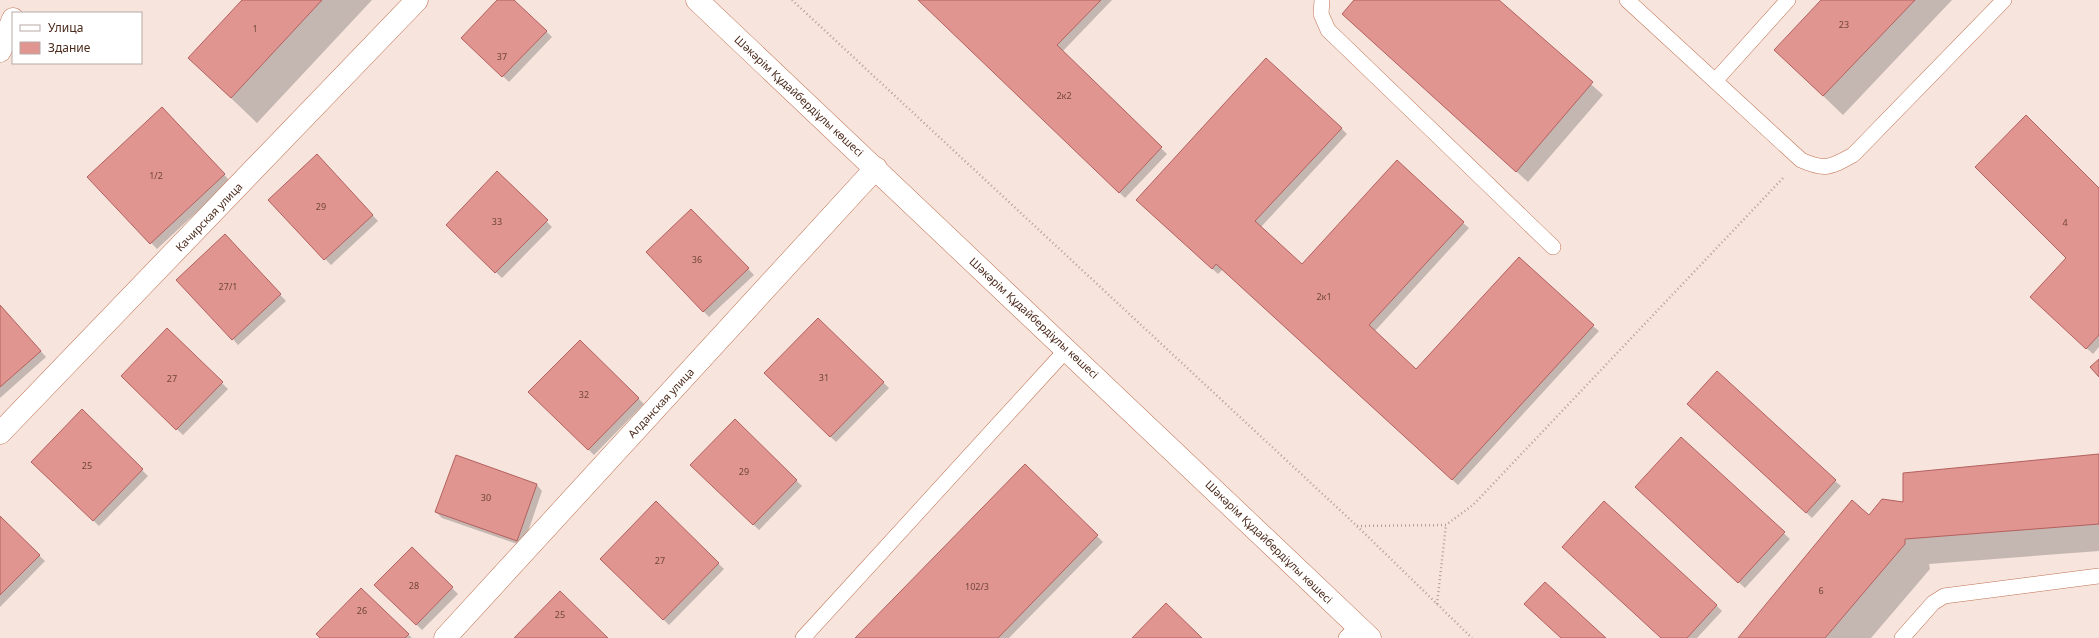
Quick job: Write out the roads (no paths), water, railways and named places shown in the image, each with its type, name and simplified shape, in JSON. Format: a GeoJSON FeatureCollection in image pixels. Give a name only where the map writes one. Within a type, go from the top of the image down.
{"type":"FeatureCollection","features":[{"type":"Feature","properties":{"kind":"street"},"geometry":{"type":"LineString","coordinates":[[15,12],[18,6],[16,0]]}},
{"type":"Feature","properties":{"kind":"street","name":"Качирская улица"},"geometry":{"type":"LineString","coordinates":[[0,433],[417,0]]}},
{"type":"Feature","properties":{"kind":"street","name":"Шәкәрім Құдайбердіұлы көшесі"},"geometry":{"type":"LineString","coordinates":[[696,0],[1067,348],[1358,634]]}},
{"type":"Feature","properties":{"kind":"street"},"geometry":{"type":"LineString","coordinates":[[0,51],[12,21]]}},
{"type":"Feature","properties":{"kind":"street","name":"Алданская улица"},"geometry":{"type":"LineString","coordinates":[[445,638],[876,168]]}},
{"type":"Feature","properties":{"kind":"lane"},"geometry":{"type":"LineString","coordinates":[[1322,0],[1321,14],[1328,30],[1553,247]]}},
{"type":"Feature","properties":{"kind":"lane"},"geometry":{"type":"LineString","coordinates":[[1627,0],[1801,160],[1816,167],[1833,165],[1853,155],[2004,0]]}},
{"type":"Feature","properties":{"kind":"lane"},"geometry":{"type":"LineString","coordinates":[[1715,81],[1788,0]]}},
{"type":"Feature","properties":{"kind":"lane"},"geometry":{"type":"LineString","coordinates":[[803,638],[1067,348]]}},
{"type":"Feature","properties":{"kind":"lane"},"geometry":{"type":"LineString","coordinates":[[1902,638],[1933,603],[1944,596],[2099,576]]}}]}
